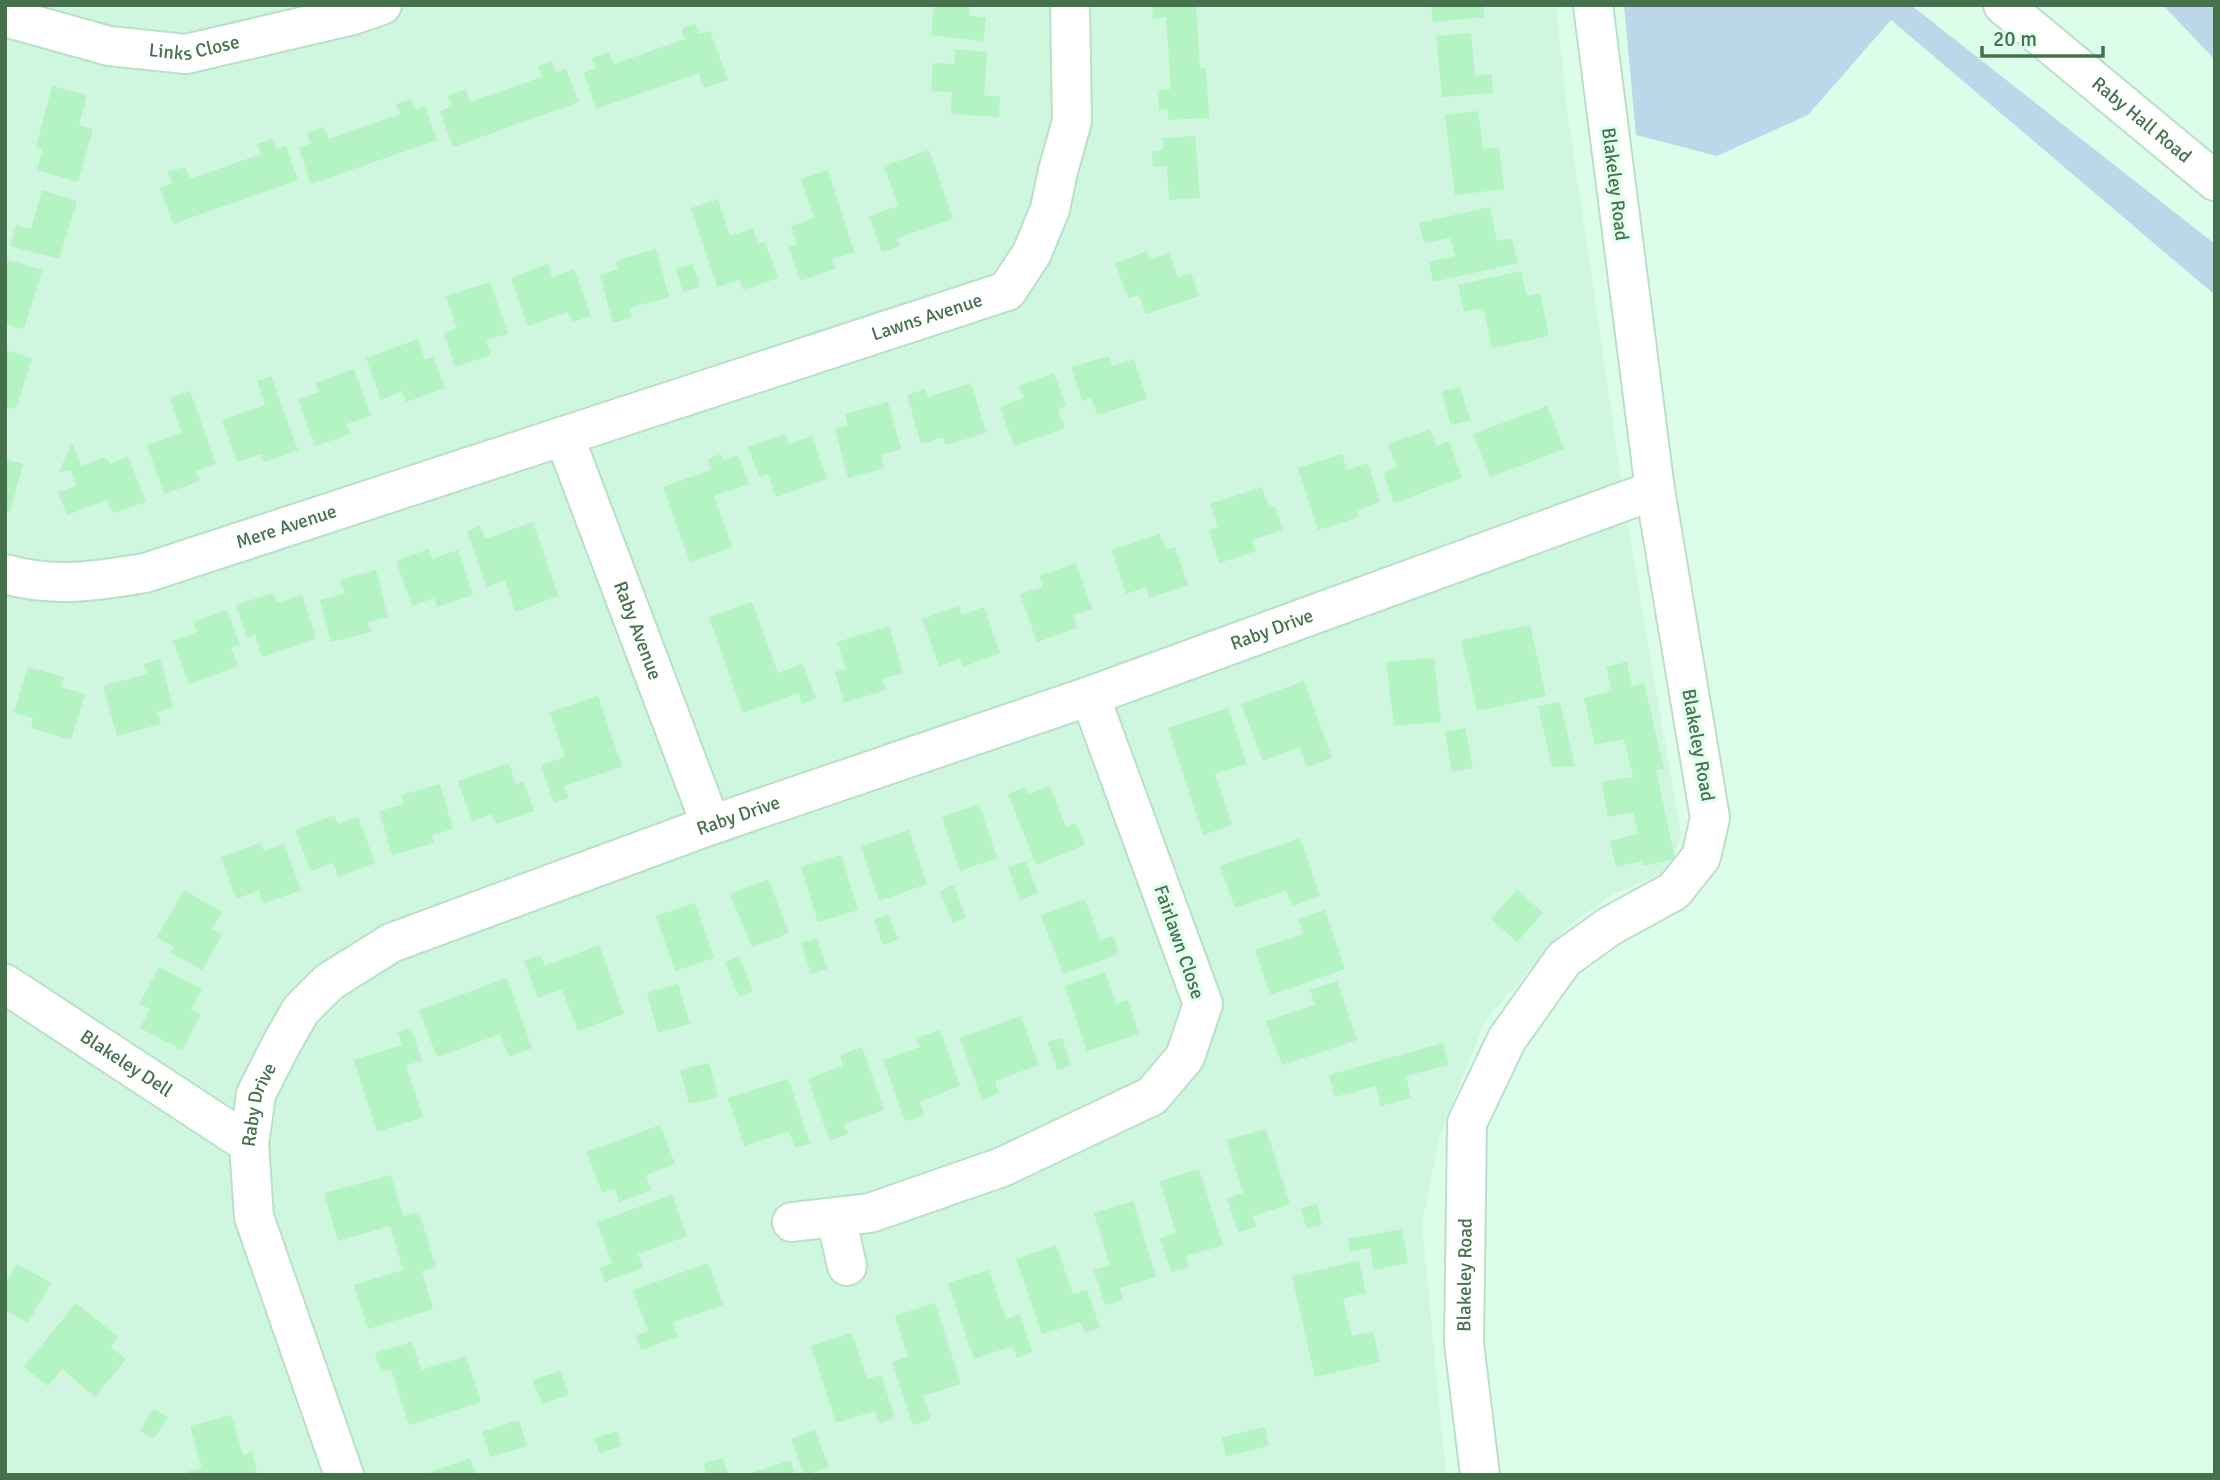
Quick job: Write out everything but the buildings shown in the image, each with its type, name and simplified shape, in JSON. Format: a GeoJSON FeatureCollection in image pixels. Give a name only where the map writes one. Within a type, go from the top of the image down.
{"type":"FeatureCollection","features":[{"type":"Feature","properties":{"kind":"street","name":"Links Close"},"geometry":{"type":"LineString","coordinates":[[5,17],[109,46],[186,54],[353,15],[382,5]]}},
{"type":"Feature","properties":{"kind":"street","name":"Lawns Avenue"},"geometry":{"type":"LineString","coordinates":[[564,436],[1007,290],[1032,253],[1050,209],[1072,121],[1070,5]]}},
{"type":"Feature","properties":{"kind":"street","name":"Blakeley Road"},"geometry":{"type":"LineString","coordinates":[[1480,1475],[1464,1343],[1467,1123],[1507,1039],[1564,959],[1611,926],[1674,891],[1701,857],[1710,818],[1654,490],[1593,5]]}},
{"type":"Feature","properties":{"kind":"street","name":"Raby Hall Road"},"geometry":{"type":"LineString","coordinates":[[2003,5],[2215,181]]}},
{"type":"Feature","properties":{"kind":"street","name":"Mere Avenue"},"geometry":{"type":"LineString","coordinates":[[5,574],[23,579],[84,583],[145,573],[564,436]]}},
{"type":"Feature","properties":{"kind":"street","name":"Raby Avenue"},"geometry":{"type":"LineString","coordinates":[[564,436],[711,825]]}},
{"type":"Feature","properties":{"kind":"street","name":"Raby Drive"},"geometry":{"type":"LineString","coordinates":[[344,1475],[254,1217],[249,1144],[256,1094],[301,1010],[329,982],[391,943],[711,825],[1090,696],[1654,490]]}},
{"type":"Feature","properties":{"kind":"street","name":"Fairlawn Close"},"geometry":{"type":"LineString","coordinates":[[792,1222],[870,1213],[1002,1167],[1152,1096],[1185,1057],[1203,1004],[1090,696]]}},
{"type":"Feature","properties":{"kind":"street","name":"Blakeley Dell"},"geometry":{"type":"LineString","coordinates":[[5,984],[249,1144]]}},
{"type":"Feature","properties":{"kind":"street"},"geometry":{"type":"LineString","coordinates":[[836,1217],[847,1266]]}},
{"type":"Feature","properties":{"kind":"shaded area"},"geometry":{"type":"Polygon","coordinates":[[[5,5],[1556,5],[1567,108],[1628,524],[1681,836],[1669,871],[1614,894],[1568,926],[1485,1021],[1440,1135],[1422,1223],[1446,1475],[5,1475],[5,5]]]}},
{"type":"Feature","properties":{"kind":"shaded area"},"geometry":{"type":"Polygon","coordinates":[[[1624,5],[1911,5],[2215,244],[2215,295],[1891,20],[1808,115],[1717,156],[1636,135],[1624,5]]]}},
{"type":"Feature","properties":{"kind":"shaded area"},"geometry":{"type":"Polygon","coordinates":[[[2163,5],[2215,5],[2215,60],[2163,5]]]}}]}
